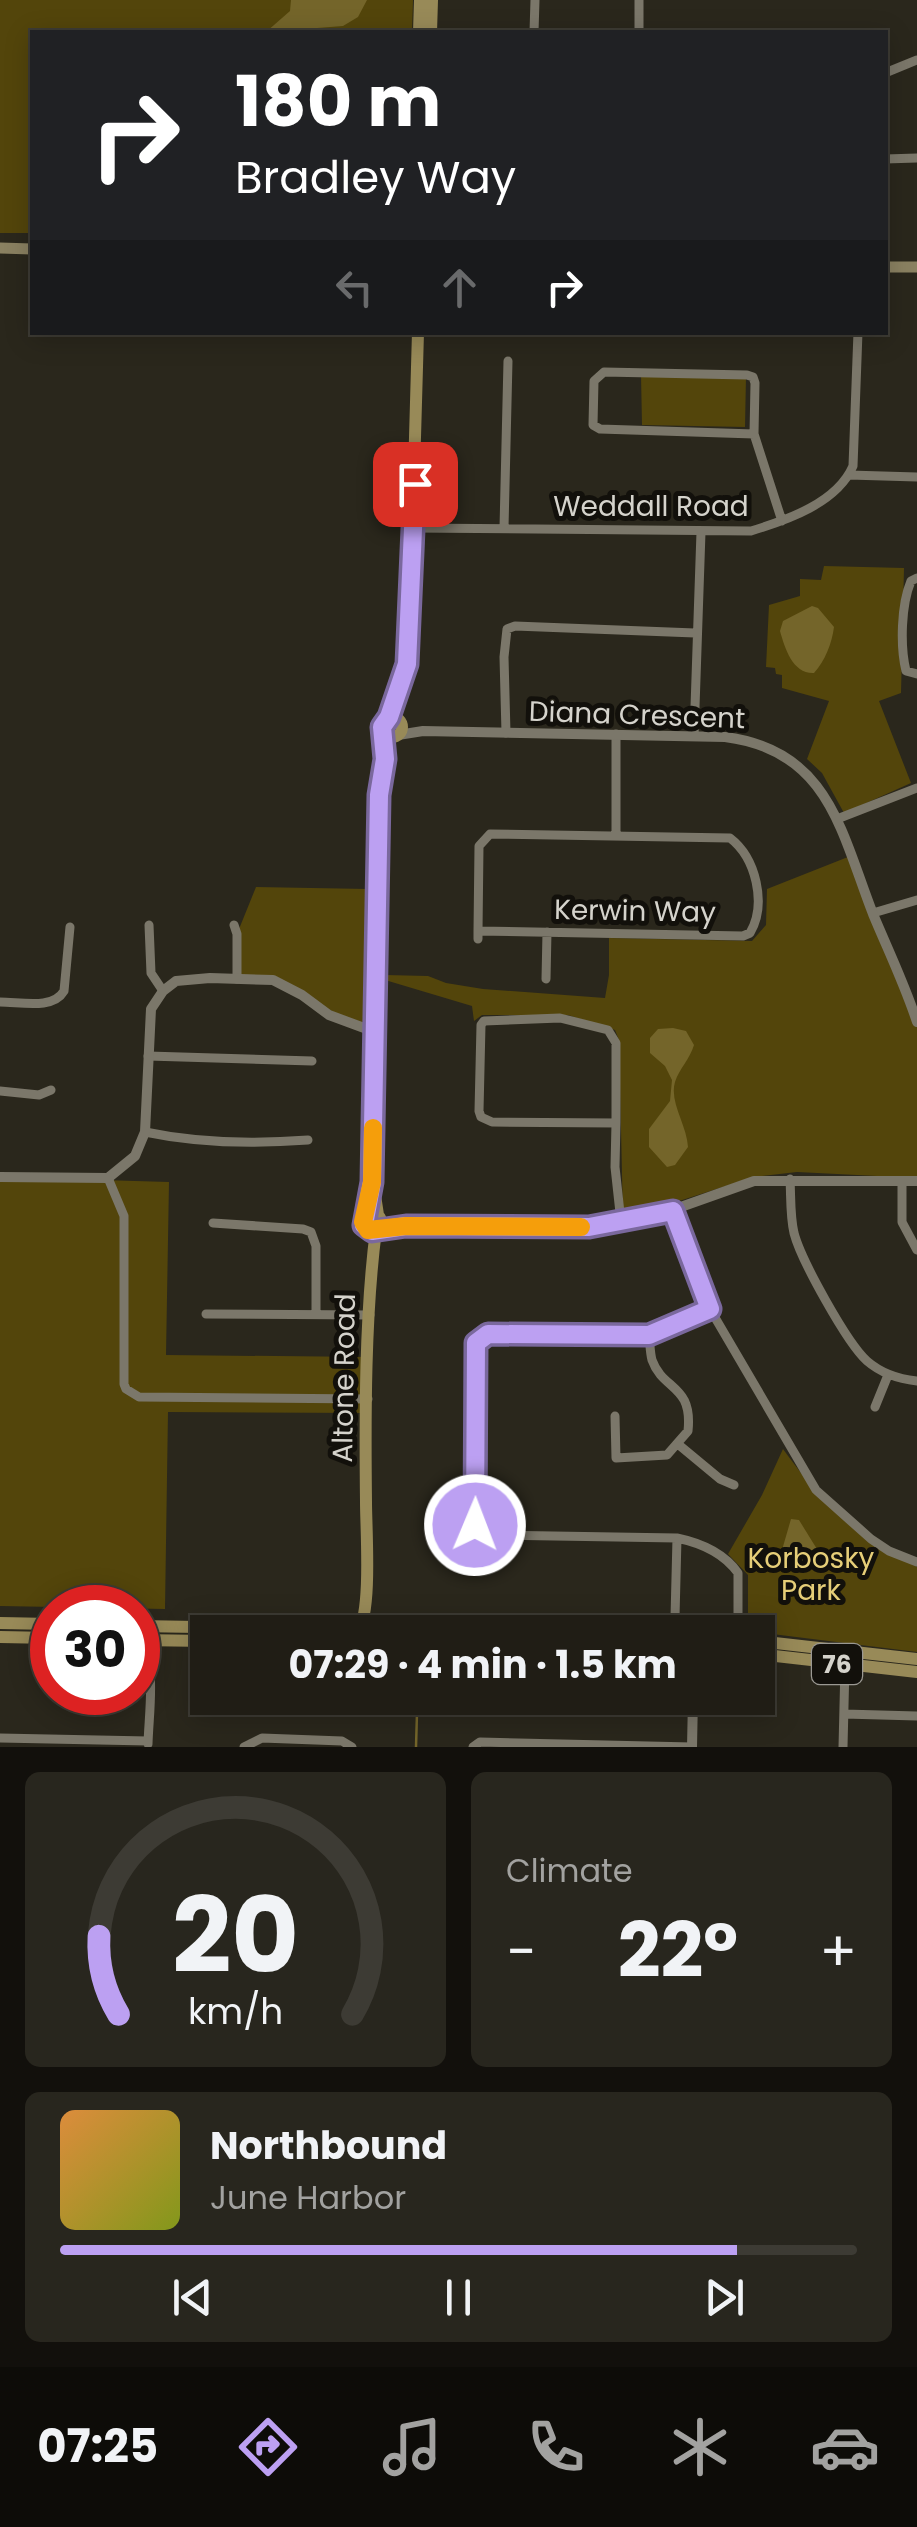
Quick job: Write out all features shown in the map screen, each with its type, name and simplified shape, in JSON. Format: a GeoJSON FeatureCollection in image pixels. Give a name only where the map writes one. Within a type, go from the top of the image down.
{"type":"FeatureCollection","features":[{"type":"Feature","properties":{"kind":"main road"},"geometry":{"type":"LineString","coordinates":[[419,30],[420,0]]}},
{"type":"Feature","properties":{"kind":"main road"},"geometry":{"type":"LineString","coordinates":[[431,30],[432,0]]}},
{"type":"Feature","properties":{"kind":"main road"},"geometry":{"type":"LineString","coordinates":[[0,248],[30,249]]}},
{"type":"Feature","properties":{"kind":"main road"},"geometry":{"type":"LineString","coordinates":[[888,266],[917,267]]}},
{"type":"Feature","properties":{"kind":"main road","name":"Altone Road"},"geometry":{"type":"LineString","coordinates":[[356,1615],[366,1503],[379,795],[409,648],[418,335]]}},
{"type":"Feature","properties":{"kind":"main road"},"geometry":{"type":"LineString","coordinates":[[0,1624],[30,1624]]}},
{"type":"Feature","properties":{"kind":"main road"},"geometry":{"type":"LineString","coordinates":[[160,1635],[190,1634]]}},
{"type":"Feature","properties":{"kind":"main road"},"geometry":{"type":"LineString","coordinates":[[0,1637],[30,1638]]}},
{"type":"Feature","properties":{"kind":"main road"},"geometry":{"type":"LineString","coordinates":[[160,1640],[190,1640]]}},
{"type":"Feature","properties":{"kind":"main road","name":"76"},"geometry":{"type":"LineString","coordinates":[[775,1642],[917,1659]]}},
{"type":"Feature","properties":{"kind":"main road","name":"76"},"geometry":{"type":"LineString","coordinates":[[775,1656],[917,1672]]}},
{"type":"Feature","properties":{"kind":"street"},"geometry":{"type":"LineString","coordinates":[[534,0],[534,30]]}},
{"type":"Feature","properties":{"kind":"street"},"geometry":{"type":"LineString","coordinates":[[638,30],[639,0]]}},
{"type":"Feature","properties":{"kind":"street"},"geometry":{"type":"LineString","coordinates":[[888,72],[917,60]]}},
{"type":"Feature","properties":{"kind":"street"},"geometry":{"type":"LineString","coordinates":[[888,158],[917,158]]}},
{"type":"Feature","properties":{"kind":"street"},"geometry":{"type":"LineString","coordinates":[[858,335],[853,466],[849,476],[917,477]]}},
{"type":"Feature","properties":{"kind":"street"},"geometry":{"type":"LineString","coordinates":[[504,528],[508,361]]}},
{"type":"Feature","properties":{"kind":"street"},"geometry":{"type":"LineString","coordinates":[[754,434],[600,430],[593,425],[594,381],[604,372],[753,377],[754,434],[782,521]]}},
{"type":"Feature","properties":{"kind":"street","name":"Weddall Road"},"geometry":{"type":"LineString","coordinates":[[413,528],[752,531],[804,513],[849,476]]}},
{"type":"Feature","properties":{"kind":"street"},"geometry":{"type":"LineString","coordinates":[[694,736],[700,532]]}},
{"type":"Feature","properties":{"kind":"street"},"geometry":{"type":"LineString","coordinates":[[917,578],[911,581],[906,599],[904,654],[906,670],[917,674]]}},
{"type":"Feature","properties":{"kind":"street"},"geometry":{"type":"LineString","coordinates":[[506,733],[507,629],[515,626],[695,632]]}},
{"type":"Feature","properties":{"kind":"street","name":"Diana Crescent"},"geometry":{"type":"LineString","coordinates":[[395,727],[423,732],[746,740],[790,758],[815,781],[838,818],[916,1015]]}},
{"type":"Feature","properties":{"kind":"street"},"geometry":{"type":"LineString","coordinates":[[616,734],[616,834]]}},
{"type":"Feature","properties":{"kind":"street"},"geometry":{"type":"LineString","coordinates":[[838,818],[917,788]]}},
{"type":"Feature","properties":{"kind":"street","name":"Kerwin Way"},"geometry":{"type":"LineString","coordinates":[[502,833],[735,840],[757,886],[757,917],[750,933],[743,936],[547,932],[478,935],[479,846],[483,839],[502,833]]}},
{"type":"Feature","properties":{"kind":"street"},"geometry":{"type":"LineString","coordinates":[[873,914],[917,900]]}},
{"type":"Feature","properties":{"kind":"street"},"geometry":{"type":"LineString","coordinates":[[234,925],[238,934],[237,979]]}},
{"type":"Feature","properties":{"kind":"street"},"geometry":{"type":"LineString","coordinates":[[149,926],[151,973],[162,991]]}},
{"type":"Feature","properties":{"kind":"street"},"geometry":{"type":"LineString","coordinates":[[0,1002],[48,1003],[61,998],[70,927]]}},
{"type":"Feature","properties":{"kind":"street"},"geometry":{"type":"LineString","coordinates":[[546,979],[547,932]]}},
{"type":"Feature","properties":{"kind":"street"},"geometry":{"type":"LineString","coordinates":[[0,1177],[108,1178],[136,1156],[145,1132],[151,1009],[162,991],[186,979],[265,979],[282,983],[329,1015],[375,1027]]}},
{"type":"Feature","properties":{"kind":"street"},"geometry":{"type":"LineString","coordinates":[[616,1124],[485,1120],[479,1111],[484,1021],[560,1018],[608,1030],[616,1043],[616,1124],[615,1167],[621,1222]]}},
{"type":"Feature","properties":{"kind":"street"},"geometry":{"type":"LineString","coordinates":[[148,1056],[312,1060]]}},
{"type":"Feature","properties":{"kind":"street"},"geometry":{"type":"LineString","coordinates":[[0,1091],[39,1094],[51,1090]]}},
{"type":"Feature","properties":{"kind":"street"},"geometry":{"type":"LineString","coordinates":[[145,1132],[177,1138],[254,1142],[308,1140]]}},
{"type":"Feature","properties":{"kind":"street"},"geometry":{"type":"LineString","coordinates":[[108,1178],[124,1216],[126,1389],[138,1397],[368,1399]]}},
{"type":"Feature","properties":{"kind":"street"},"geometry":{"type":"LineString","coordinates":[[790,1179],[793,1228],[800,1250],[853,1346],[888,1375],[917,1380]]}},
{"type":"Feature","properties":{"kind":"street"},"geometry":{"type":"LineString","coordinates":[[374,1223],[589,1227],[673,1211],[754,1180],[917,1181]]}},
{"type":"Feature","properties":{"kind":"street"},"geometry":{"type":"LineString","coordinates":[[902,1180],[902,1222],[917,1250]]}},
{"type":"Feature","properties":{"kind":"street"},"geometry":{"type":"LineString","coordinates":[[673,1211],[710,1309],[816,1490],[871,1539],[917,1562]]}},
{"type":"Feature","properties":{"kind":"street"},"geometry":{"type":"LineString","coordinates":[[213,1224],[311,1232],[316,1246],[316,1314]]}},
{"type":"Feature","properties":{"kind":"street"},"geometry":{"type":"LineString","coordinates":[[710,1309],[649,1335],[480,1337],[476,1343],[474,1519],[478,1529],[488,1535],[677,1538],[693,1542],[722,1556],[738,1573],[738,1615]]}},
{"type":"Feature","properties":{"kind":"street"},"geometry":{"type":"LineString","coordinates":[[206,1314],[370,1315]]}},
{"type":"Feature","properties":{"kind":"street"},"geometry":{"type":"LineString","coordinates":[[616,1416],[616,1458],[667,1455],[688,1431],[688,1406],[654,1364],[649,1335]]}},
{"type":"Feature","properties":{"kind":"street"},"geometry":{"type":"LineString","coordinates":[[875,1407],[888,1375]]}},
{"type":"Feature","properties":{"kind":"street"},"geometry":{"type":"LineString","coordinates":[[679,1445],[734,1485]]}},
{"type":"Feature","properties":{"kind":"street"},"geometry":{"type":"LineString","coordinates":[[462,1548],[468,1536],[478,1529]]}},
{"type":"Feature","properties":{"kind":"street"},"geometry":{"type":"LineString","coordinates":[[675,1615],[677,1538]]}},
{"type":"Feature","properties":{"kind":"street"},"geometry":{"type":"LineString","coordinates":[[844,1747],[845,1665]]}},
{"type":"Feature","properties":{"kind":"street"},"geometry":{"type":"LineString","coordinates":[[844,1714],[917,1716]]}},
{"type":"Feature","properties":{"kind":"street"},"geometry":{"type":"LineString","coordinates":[[0,1738],[148,1744],[149,1715]]}},
{"type":"Feature","properties":{"kind":"street"},"geometry":{"type":"LineString","coordinates":[[473,1747],[480,1742],[692,1747],[693,1715]]}},
{"type":"Feature","properties":{"kind":"street"},"geometry":{"type":"LineString","coordinates":[[244,1747],[262,1738],[342,1741],[352,1747]]}},
{"type":"Feature","properties":{"kind":"green space"},"geometry":{"type":"Polygon","coordinates":[[[0,0],[413,0],[412,30],[30,30],[30,233],[0,233],[0,0]]]}},
{"type":"Feature","properties":{"kind":"green space"},"geometry":{"type":"Polygon","coordinates":[[[641,375],[746,377],[745,427],[642,425],[641,375]]]}},
{"type":"Feature","properties":{"kind":"green space"},"geometry":{"type":"Polygon","coordinates":[[[824,566],[904,568],[901,693],[879,701],[911,783],[844,813],[822,773],[807,759],[829,701],[782,688],[782,675],[776,674],[775,668],[766,667],[769,605],[800,596],[800,579],[821,580],[824,566]]]}},
{"type":"Feature","properties":{"kind":"green space"},"geometry":{"type":"Polygon","coordinates":[[[853,855],[917,1022],[917,1178],[797,1172],[754,1177],[623,1219],[619,1040],[615,1030],[568,1015],[482,1015],[474,1021],[472,1006],[385,980],[385,975],[428,976],[483,989],[605,998],[609,938],[752,941],[766,925],[767,889],[853,855]]]}},
{"type":"Feature","properties":{"kind":"green space"},"geometry":{"type":"Polygon","coordinates":[[[256,887],[368,889],[365,1022],[355,1024],[282,983],[237,979],[237,934],[256,887]]]}},
{"type":"Feature","properties":{"kind":"green space"},"geometry":{"type":"Polygon","coordinates":[[[0,1177],[169,1182],[166,1355],[369,1357],[368,1413],[168,1412],[165,1609],[160,1609],[160,1585],[30,1585],[30,1607],[0,1606],[0,1177]]]}},
{"type":"Feature","properties":{"kind":"green space","name":"Korbosky Park"},"geometry":{"type":"Polygon","coordinates":[[[783,1449],[842,1517],[917,1567],[917,1652],[775,1634],[775,1615],[748,1615],[748,1575],[728,1554],[783,1449]]]}},
{"type":"Feature","properties":{"kind":"shaded area"},"geometry":{"type":"Polygon","coordinates":[[[291,0],[367,0],[358,17],[343,26],[268,30],[290,11],[291,0]]]}},
{"type":"Feature","properties":{"kind":"shaded area"},"geometry":{"type":"Polygon","coordinates":[[[812,606],[834,627],[827,651],[814,673],[795,665],[780,631],[783,621],[812,606]]]}},
{"type":"Feature","properties":{"kind":"shaded area"},"geometry":{"type":"Polygon","coordinates":[[[658,1029],[686,1031],[694,1045],[674,1090],[688,1147],[675,1165],[667,1167],[649,1147],[649,1129],[670,1101],[672,1080],[665,1066],[650,1053],[650,1038],[658,1029]]]}},
{"type":"Feature","properties":{"kind":"shaded area"},"geometry":{"type":"Polygon","coordinates":[[[791,1519],[799,1520],[820,1554],[799,1564],[786,1558],[782,1550],[791,1519]]]}},
{"type":"Feature","properties":{"kind":"waterway"},"geometry":{"type":"LineString","coordinates":[[416,1747],[417,1715]]}},
{"type":"Feature","properties":{"kind":"slow traffic"},"geometry":{"type":"LineString","coordinates":[[373,1128],[372,1182],[363,1222],[368,1230],[406,1226],[581,1227]]}},
{"type":"Feature","properties":{"kind":"route"},"geometry":{"type":"LineString","coordinates":[[415,484],[407,664],[382,727],[385,759],[379,795],[372,1182],[364,1225],[372,1231],[406,1226],[589,1227],[673,1211],[710,1309],[649,1335],[480,1337],[476,1343],[475,1525]]}}]}
